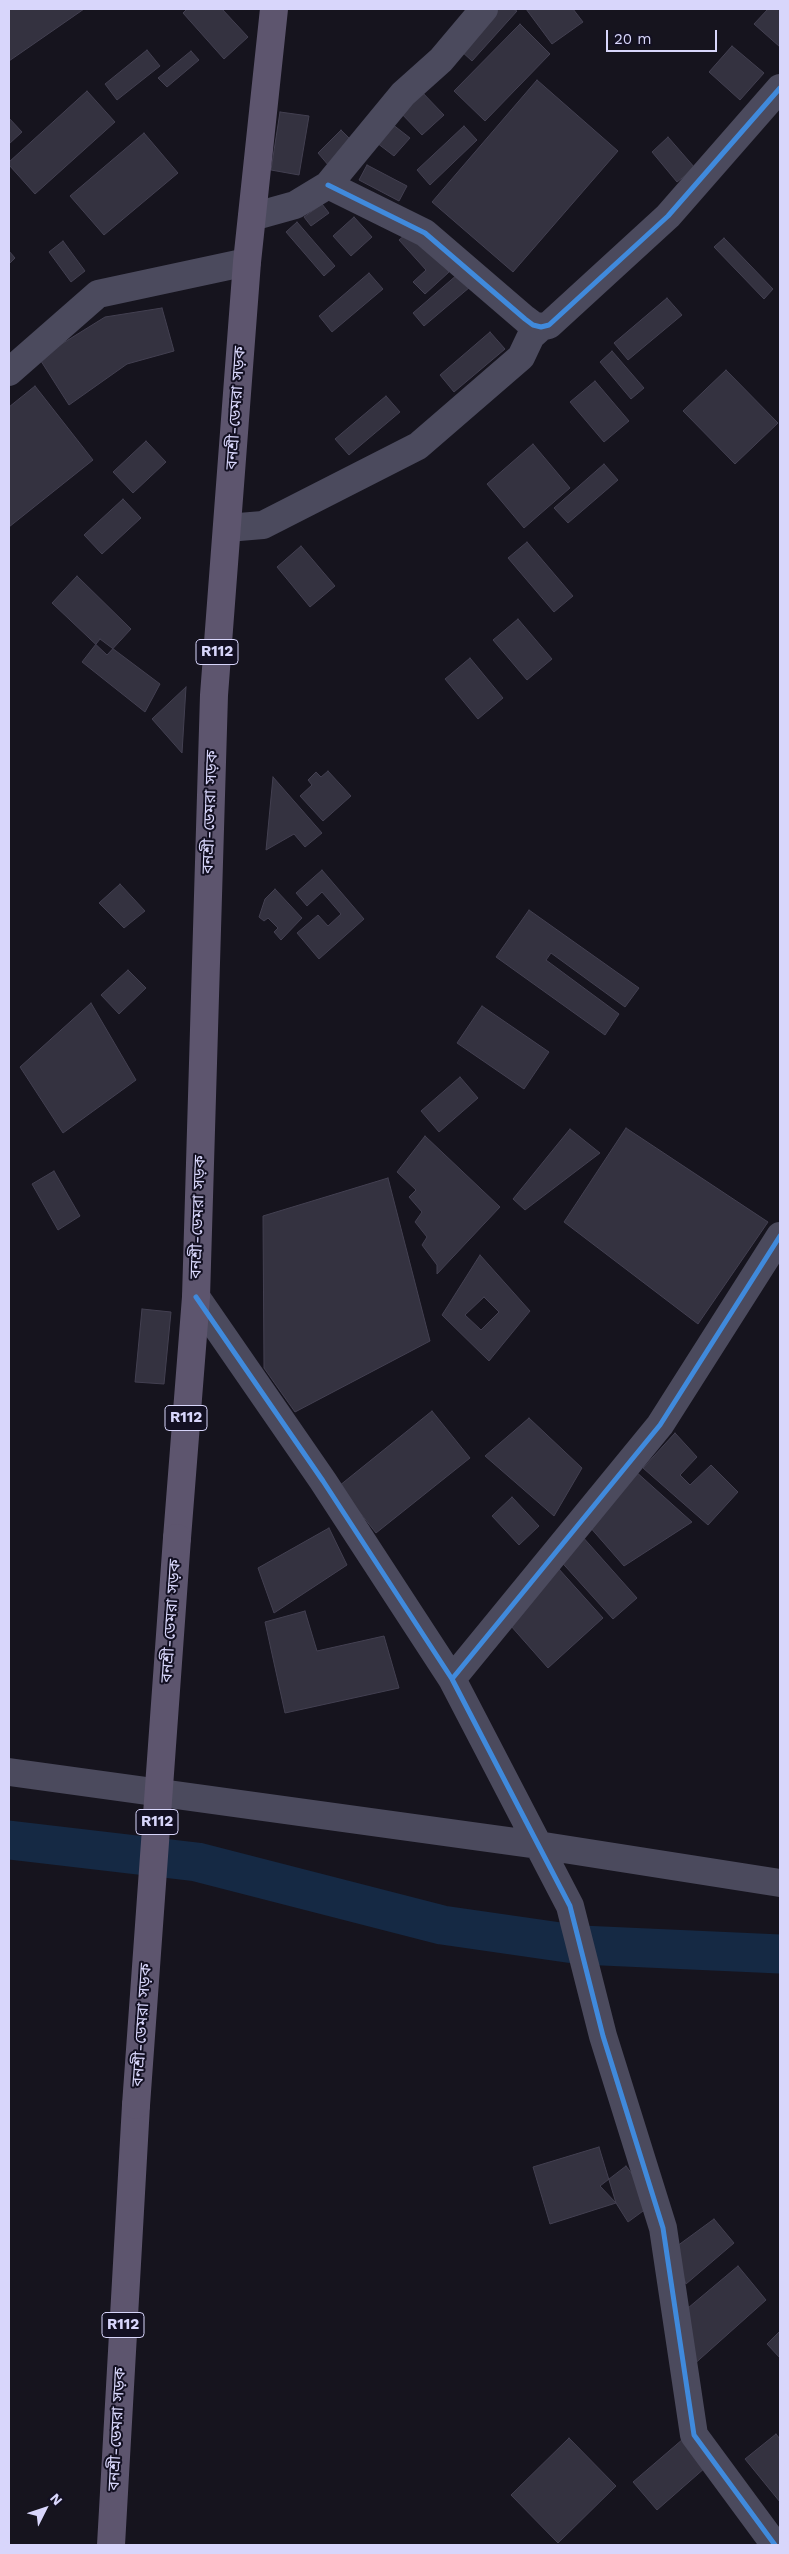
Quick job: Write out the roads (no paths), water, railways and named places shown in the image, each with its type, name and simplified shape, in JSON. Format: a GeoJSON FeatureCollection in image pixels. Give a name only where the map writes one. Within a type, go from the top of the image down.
{"type":"FeatureCollection","features":[{"type":"Feature","properties":{"kind":"main road","name":"বনশ্রী-ডেমরা সড়ক"},"geometry":{"type":"LineString","coordinates":[[110,2545],[136,2106],[196,1297],[214,695],[247,262],[274,9]]}},
{"type":"Feature","properties":{"kind":"street"},"geometry":{"type":"LineString","coordinates":[[252,217],[295,205],[328,185],[403,94],[441,60],[484,9]]}},
{"type":"Feature","properties":{"kind":"street"},"geometry":{"type":"LineString","coordinates":[[227,528],[262,525],[418,446],[521,357],[531,336],[541,327],[549,325],[668,216],[780,88]]}},
{"type":"Feature","properties":{"kind":"street"},"geometry":{"type":"LineString","coordinates":[[328,185],[425,233],[525,319],[533,325],[541,327]]}},
{"type":"Feature","properties":{"kind":"street"},"geometry":{"type":"LineString","coordinates":[[9,372],[98,294],[247,262]]}},
{"type":"Feature","properties":{"kind":"street"},"geometry":{"type":"LineString","coordinates":[[452,1679],[660,1425],[780,1236]]}},
{"type":"Feature","properties":{"kind":"street"},"geometry":{"type":"LineString","coordinates":[[196,1297],[323,1481],[452,1679],[570,1906],[603,2036],[663,2228],[694,2435],[775,2545]]}},
{"type":"Feature","properties":{"kind":"street"},"geometry":{"type":"LineString","coordinates":[[9,1772],[538,1845],[780,1883]]}},
{"type":"Feature","properties":{"kind":"waterway"},"geometry":{"type":"LineString","coordinates":[[9,1840],[197,1862],[442,1925],[581,1945],[780,1954]]}}]}
